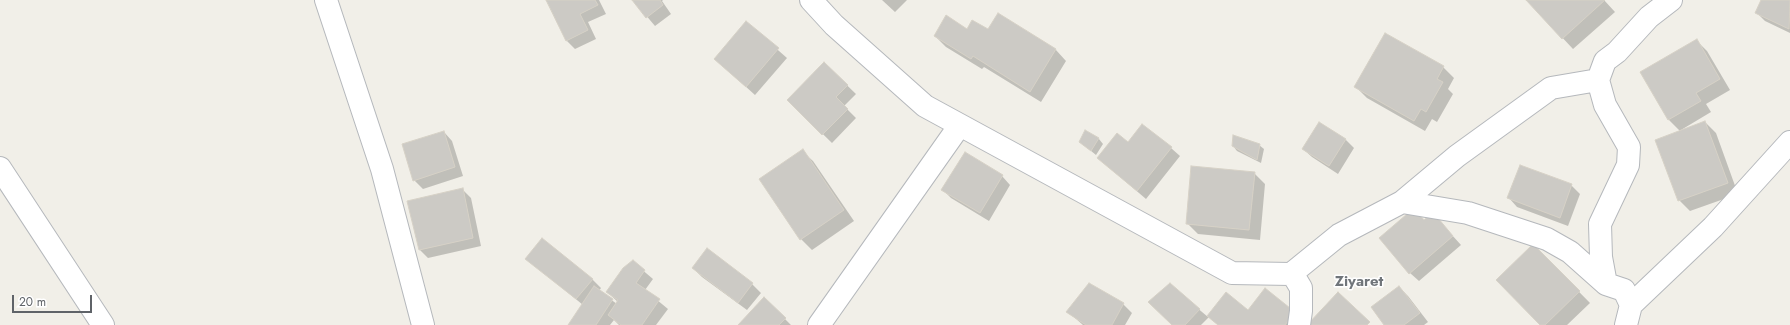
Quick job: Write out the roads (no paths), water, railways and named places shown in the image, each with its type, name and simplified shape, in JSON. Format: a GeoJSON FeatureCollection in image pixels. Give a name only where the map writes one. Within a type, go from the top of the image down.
{"type":"FeatureCollection","features":[{"type":"Feature","properties":{"kind":"street"},"geometry":{"type":"LineString","coordinates":[[326,0],[382,168],[423,325]]}},
{"type":"Feature","properties":{"kind":"street"},"geometry":{"type":"LineString","coordinates":[[811,0],[834,25],[925,106],[1232,273],[1292,273],[1339,235],[1402,202],[1457,156],[1551,88],[1598,80]]}},
{"type":"Feature","properties":{"kind":"street"},"geometry":{"type":"LineString","coordinates":[[1606,284],[1601,257],[1600,224],[1628,165],[1629,147],[1605,105],[1598,80],[1605,61],[1618,52],[1649,17],[1671,0]]}},
{"type":"Feature","properties":{"kind":"street"},"geometry":{"type":"LineString","coordinates":[[819,325],[960,125]]}},
{"type":"Feature","properties":{"kind":"street"},"geometry":{"type":"LineString","coordinates":[[1628,315],[1713,227],[1790,142]]}},
{"type":"Feature","properties":{"kind":"street"},"geometry":{"type":"LineString","coordinates":[[0,168],[103,325]]}},
{"type":"Feature","properties":{"kind":"street"},"geometry":{"type":"LineString","coordinates":[[1402,202],[1468,213],[1547,239],[1570,252],[1606,284],[1624,290],[1628,315]]}},
{"type":"Feature","properties":{"kind":"street"},"geometry":{"type":"LineString","coordinates":[[1292,273],[1301,288],[1300,325]]}},
{"type":"Feature","properties":{"kind":"district","name":"Ziyaret"},"geometry":{"type":"Point","coordinates":[1359,282]}}]}
